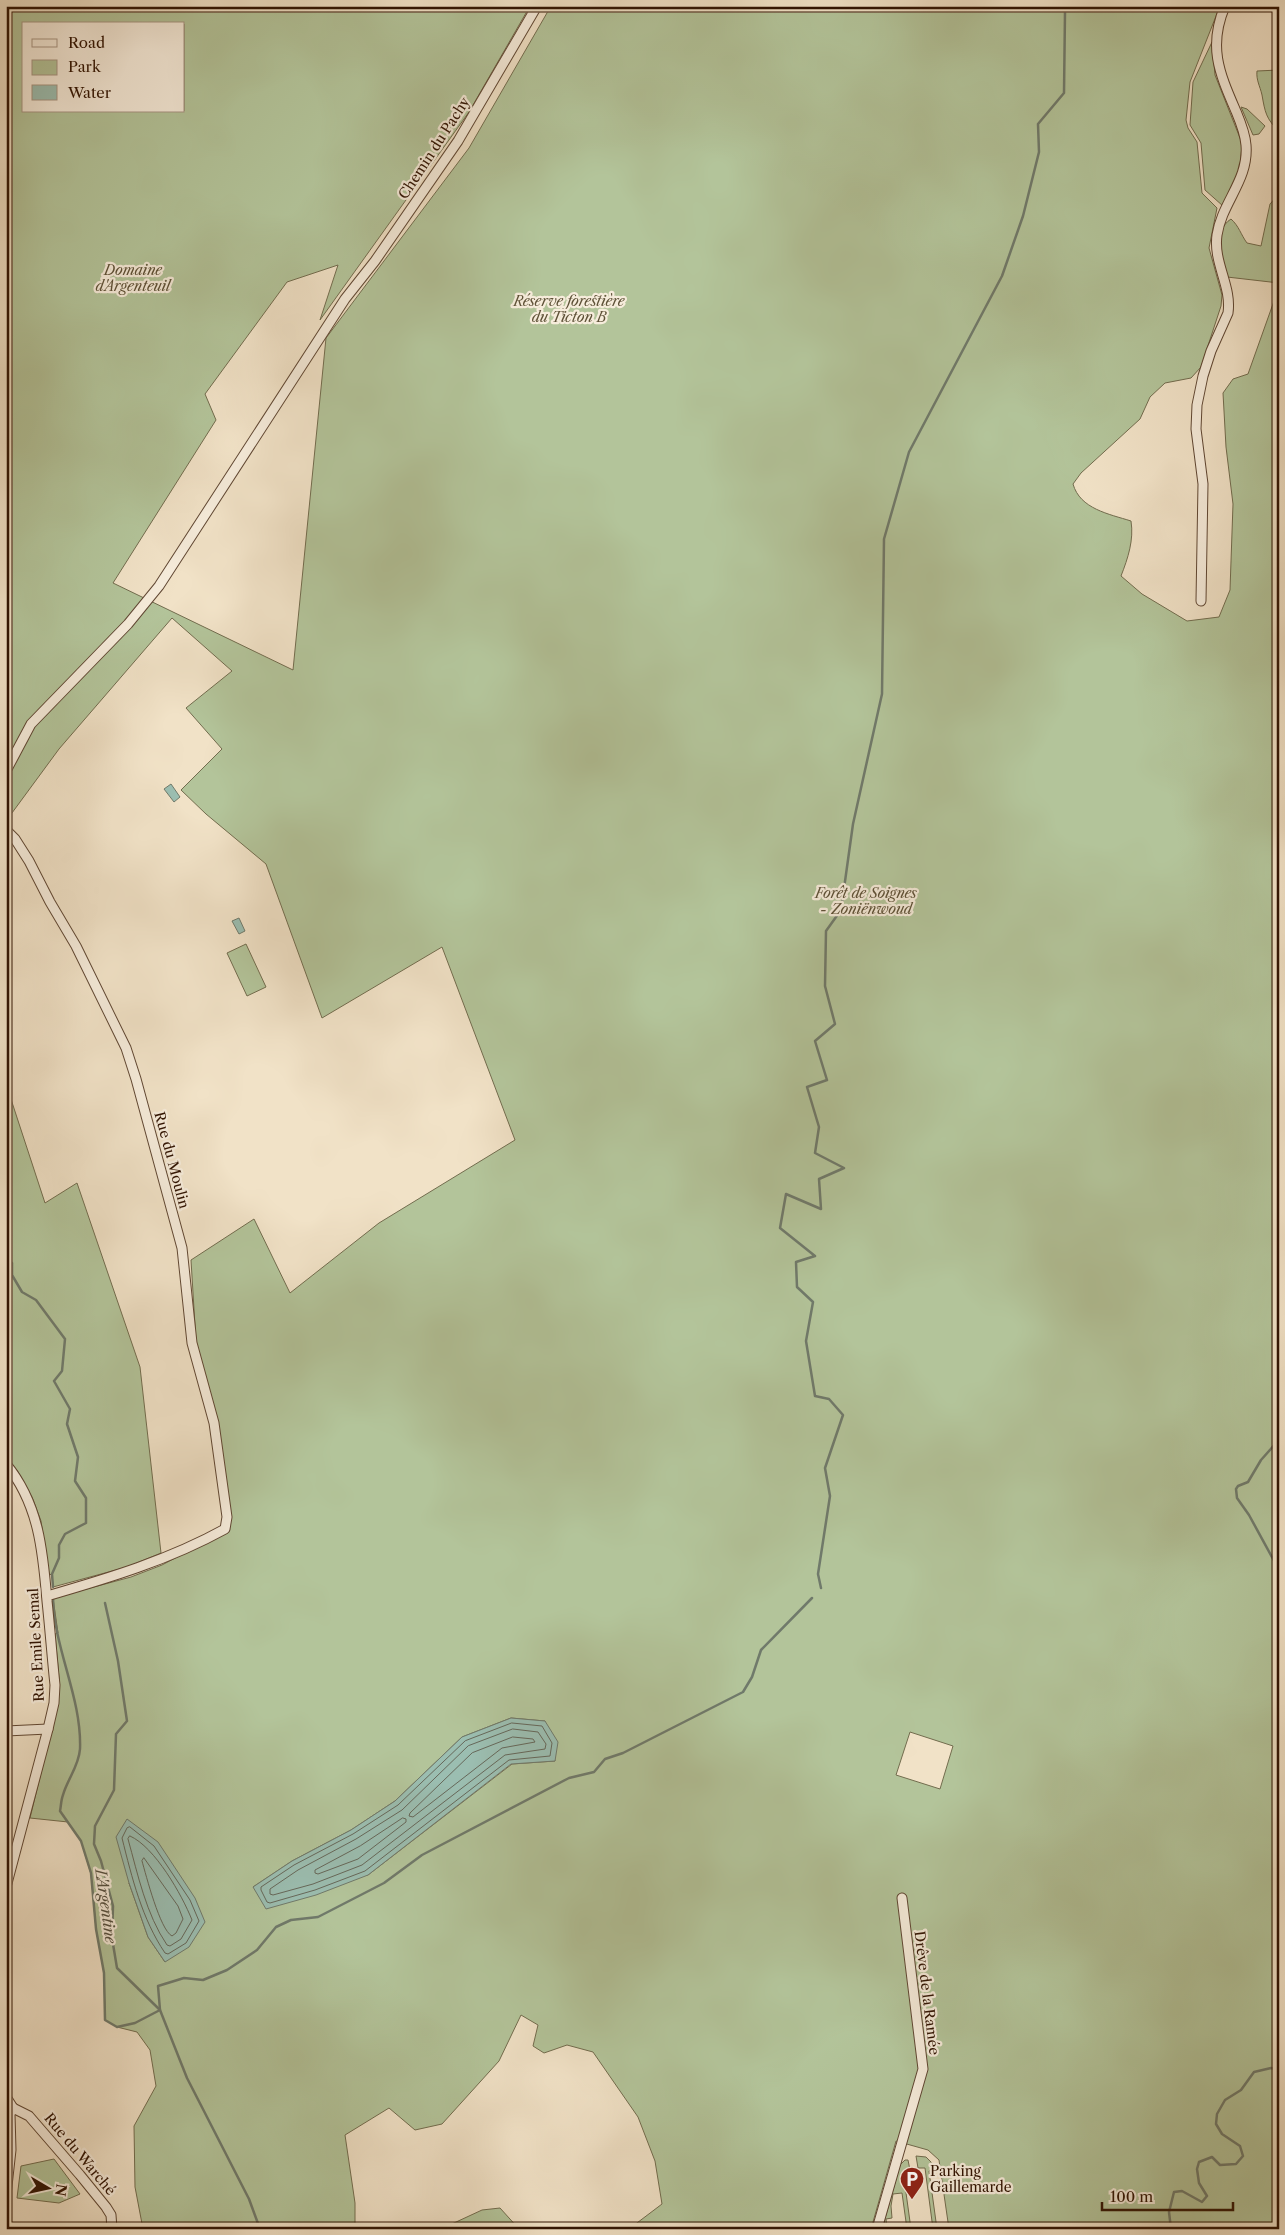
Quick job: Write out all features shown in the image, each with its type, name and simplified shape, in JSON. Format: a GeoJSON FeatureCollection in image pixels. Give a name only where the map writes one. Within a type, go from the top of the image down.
{"type":"FeatureCollection","features":[{"type":"Feature","properties":{"kind":"street","name":"Chemin du Pachy"},"geometry":{"type":"LineString","coordinates":[[6,771],[31,724],[128,624],[159,586],[345,299],[375,261],[458,141],[537,6]]}},
{"type":"Feature","properties":{"kind":"street"},"geometry":{"type":"LineString","coordinates":[[1201,601],[1203,484],[1196,429],[1197,406],[1206,366],[1228,313],[1228,292],[1216,254],[1217,233],[1221,217],[1241,179],[1246,154],[1244,132],[1222,81],[1217,62],[1218,28],[1224,6]]}},
{"type":"Feature","properties":{"kind":"street","name":"Rue du Moulin"},"geometry":{"type":"LineString","coordinates":[[6,830],[15,839],[29,862],[76,946],[126,1048],[136,1079],[186,1264],[192,1344],[214,1423],[227,1525],[218,1532],[167,1557],[128,1572],[47,1596]]}},
{"type":"Feature","properties":{"kind":"street","name":"Rue Emile Semal"},"geometry":{"type":"LineString","coordinates":[[6,1464],[28,1499],[37,1522],[44,1554],[55,1685],[54,1703],[48,1729],[6,1887]]}},
{"type":"Feature","properties":{"kind":"street"},"geometry":{"type":"LineString","coordinates":[[6,1731],[48,1729]]}},
{"type":"Feature","properties":{"kind":"street","name":"Drêve de la Ramée"},"geometry":{"type":"LineString","coordinates":[[877,2229],[923,2069],[902,1898]]}},
{"type":"Feature","properties":{"kind":"street"},"geometry":{"type":"LineString","coordinates":[[6,2097],[13,2108],[10,2114],[11,2150],[6,2195]]}},
{"type":"Feature","properties":{"kind":"street","name":"Rue du Warché"},"geometry":{"type":"LineString","coordinates":[[13,2108],[29,2116],[80,2175],[111,2215],[112,2229]]}},
{"type":"Feature","properties":{"kind":"green space","name":"Forêt de Soignes - Zoniënwoud"},"geometry":{"type":"Polygon","coordinates":[[[6,6],[530,6],[469,112],[320,320],[338,265],[287,282],[205,394],[216,420],[113,583],[293,670],[326,338],[469,148],[551,6],[1220,6],[1190,82],[1186,120],[1188,128],[1197,142],[1202,193],[1217,208],[1209,248],[1222,295],[1221,306],[1201,367],[1191,378],[1165,383],[1150,397],[1140,419],[1081,473],[1073,484],[1082,499],[1089,505],[1105,513],[1131,521],[1131,542],[1121,576],[1142,594],[1187,621],[1219,617],[1230,590],[1233,504],[1226,447],[1223,393],[1233,379],[1248,374],[1279,287],[1279,2229],[949,2229],[939,2160],[928,2150],[896,2141],[871,2229],[629,2229],[662,2204],[655,2161],[638,2117],[593,2052],[567,2045],[544,2053],[533,2046],[538,2025],[521,2015],[499,2061],[442,2124],[415,2130],[389,2108],[345,2135],[355,2203],[355,2224],[358,2229],[143,2229],[135,2187],[134,2126],[156,2086],[150,2050],[137,2032],[117,2027],[105,2020],[104,1973],[96,1929],[91,1874],[81,1841],[68,1822],[30,1818],[58,1703],[59,1678],[55,1634],[58,1633],[53,1598],[131,1577],[162,1565],[228,1530],[230,1524],[218,1421],[196,1342],[191,1260],[254,1219],[290,1293],[379,1223],[515,1140],[442,947],[322,1018],[266,864],[206,814],[181,790],[222,749],[186,708],[232,671],[172,618],[59,749],[9,817],[6,815],[6,6]],[[511,1718],[462,1737],[395,1801],[351,1830],[292,1861],[253,1887],[368,1875],[512,1764],[555,1761],[545,1721],[511,1718]],[[910,1732],[896,1775],[940,1789],[953,1746],[910,1732]],[[129,1883],[148,1937],[165,1962],[129,1883]]]}},
{"type":"Feature","properties":{"kind":"green space"},"geometry":{"type":"Polygon","coordinates":[[[1212,42],[1215,75],[1242,143],[1241,166],[1223,206],[1205,190],[1201,143],[1190,125],[1193,82],[1212,42]]]}},
{"type":"Feature","properties":{"kind":"green space"},"geometry":{"type":"Polygon","coordinates":[[[1279,70],[1279,131],[1271,123],[1267,115],[1257,71],[1279,70]]]}},
{"type":"Feature","properties":{"kind":"green space"},"geometry":{"type":"Polygon","coordinates":[[[1241,107],[1247,109],[1265,126],[1259,134],[1253,135],[1241,107]]]}},
{"type":"Feature","properties":{"kind":"green space"},"geometry":{"type":"Polygon","coordinates":[[[1279,194],[1279,283],[1227,277],[1220,246],[1220,238],[1225,224],[1231,219],[1247,243],[1261,246],[1270,204],[1279,194]]]}},
{"type":"Feature","properties":{"kind":"green space"},"geometry":{"type":"Polygon","coordinates":[[[246,944],[266,987],[247,996],[227,953],[246,944]]]}},
{"type":"Feature","properties":{"kind":"green space"},"geometry":{"type":"Polygon","coordinates":[[[6,1084],[45,1203],[77,1183],[140,1367],[161,1553],[127,1567],[53,1587],[52,1575],[49,1574],[41,1521],[32,1497],[17,1470],[6,1458],[6,1412],[9,1381],[6,1349],[6,1084]]]}},
{"type":"Feature","properties":{"kind":"green space"},"geometry":{"type":"Polygon","coordinates":[[[916,2156],[926,2157],[931,2162],[933,2170],[929,2171],[937,2229],[933,2229],[925,2168],[918,2168],[916,2156]]]}},
{"type":"Feature","properties":{"kind":"green space"},"geometry":{"type":"Polygon","coordinates":[[[54,2159],[80,2194],[59,2203],[17,2198],[21,2166],[54,2159]]]}},
{"type":"Feature","properties":{"kind":"green space"},"geometry":{"type":"Polygon","coordinates":[[[905,2160],[908,2160],[910,2170],[903,2171],[911,2229],[907,2229],[902,2193],[893,2194],[892,2218],[886,2219],[887,2229],[882,2229],[900,2165],[905,2160]]]}},
{"type":"Feature","properties":{"kind":"green space"},"geometry":{"type":"Polygon","coordinates":[[[500,2208],[519,2229],[441,2229],[482,2210],[500,2208]]]}},
{"type":"Feature","properties":{"kind":"water"},"geometry":{"type":"Polygon","coordinates":[[[171,784],[180,797],[174,802],[164,789],[171,784]]]}},
{"type":"Feature","properties":{"kind":"water"},"geometry":{"type":"Polygon","coordinates":[[[239,918],[245,931],[239,934],[232,921],[239,918]]]}},
{"type":"Feature","properties":{"kind":"water"},"geometry":{"type":"Polygon","coordinates":[[[511,1718],[545,1721],[558,1742],[555,1761],[511,1764],[368,1875],[316,1895],[266,1909],[253,1887],[292,1861],[351,1830],[395,1801],[462,1737],[511,1718]]]}},
{"type":"Feature","properties":{"kind":"water"},"geometry":{"type":"Polygon","coordinates":[[[127,1819],[158,1842],[195,1898],[205,1922],[189,1947],[165,1962],[148,1937],[129,1883],[116,1837],[127,1819]]]}},
{"type":"Feature","properties":{"kind":"waterway"},"geometry":{"type":"LineString","coordinates":[[821,1588],[818,1574],[830,1496],[825,1468],[843,1415],[829,1399],[815,1396],[806,1341],[813,1302],[797,1287],[796,1262],[815,1256],[780,1228],[786,1194],[821,1209],[819,1179],[844,1168],[815,1153],[819,1127],[807,1087],[827,1080],[815,1041],[835,1024],[825,986],[826,931],[841,910],[853,824],[882,694],[884,539],[909,452],[1002,276],[1023,216],[1039,152],[1038,124],[1064,93],[1065,12],[1063,6]]}},
{"type":"Feature","properties":{"kind":"waterway","name":"L'Argentine"},"geometry":{"type":"LineString","coordinates":[[6,1261],[12,1263],[12,1275],[22,1292],[36,1300],[65,1339],[62,1371],[54,1381],[70,1409],[67,1424],[78,1457],[75,1481],[86,1498],[86,1523],[65,1534],[59,1545],[59,1558],[52,1574],[53,1587]]}},
{"type":"Feature","properties":{"kind":"waterway"},"geometry":{"type":"LineString","coordinates":[[1279,1436],[1277,1442],[1261,1460],[1248,1482],[1238,1486],[1236,1489],[1237,1498],[1249,1515],[1279,1570]]}},
{"type":"Feature","properties":{"kind":"waterway"},"geometry":{"type":"LineString","coordinates":[[53,1598],[58,1636],[77,1711],[80,1749],[75,1767],[65,1789],[60,1811],[81,1841],[91,1873],[96,1929],[104,1973],[105,2020],[117,2027],[135,2023],[160,2010],[158,1986],[184,1978],[203,1980],[227,1970],[257,1950],[276,1927],[291,1920],[318,1917],[384,1883],[422,1855],[569,1778],[594,1772],[605,1759],[623,1753],[743,1692],[752,1677],[761,1650],[812,1598]]}},
{"type":"Feature","properties":{"kind":"waterway","name":"L'Argentine"},"geometry":{"type":"LineString","coordinates":[[105,1603],[118,1661],[127,1721],[116,1734],[114,1790],[95,1826],[94,1844],[101,1861],[113,1906],[112,1938],[117,1968],[160,2010],[187,2078],[249,2199],[260,2229]]}},
{"type":"Feature","properties":{"kind":"waterway"},"geometry":{"type":"LineString","coordinates":[[1171,2229],[1169,2212],[1174,2192],[1182,2191],[1202,2202],[1207,2196],[1199,2183],[1197,2169],[1199,2162],[1212,2157],[1220,2165],[1236,2164],[1243,2156],[1240,2146],[1222,2134],[1216,2124],[1217,2114],[1225,2100],[1241,2090],[1254,2072],[1271,2068],[1279,2070]]}},
{"type":"Feature","properties":{"kind":"place","name":"Parking Gaillemarde"},"geometry":{"type":"Point","coordinates":[912,2200]}},
{"type":"Feature","properties":{"kind":"park label","name":"Domaine d'Argenteuil"},"geometry":{"type":"Point","coordinates":[133,278]}},
{"type":"Feature","properties":{"kind":"park label","name":"Réserve forestière du Ticton B"},"geometry":{"type":"Point","coordinates":[569,310]}}]}
